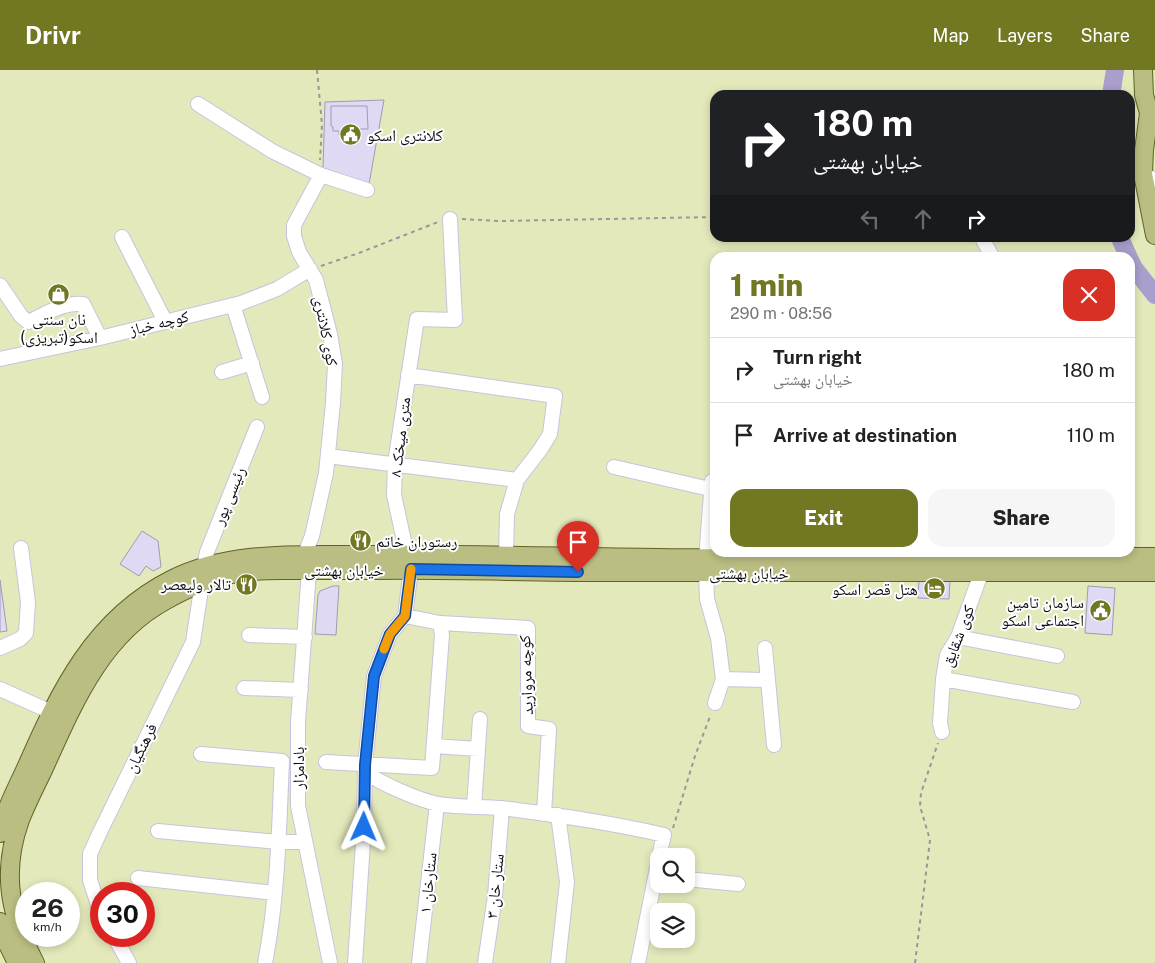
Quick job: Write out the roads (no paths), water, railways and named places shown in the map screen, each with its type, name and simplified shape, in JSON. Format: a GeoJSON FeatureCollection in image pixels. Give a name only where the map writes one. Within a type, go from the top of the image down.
{"type":"FeatureCollection","features":[{"type":"Feature","properties":{"kind":"main road"},"geometry":{"type":"LineString","coordinates":[[1144,70],[1144,95],[1152,106],[1144,150],[1143,175],[1155,235]]}},
{"type":"Feature","properties":{"kind":"main road","name":"خیابان بهشتی"},"geometry":{"type":"LineString","coordinates":[[409,562],[506,556],[706,566],[812,557]]}},
{"type":"Feature","properties":{"kind":"main road","name":"خیابان بهشتی"},"geometry":{"type":"LineString","coordinates":[[1135,557],[1155,557]]}},
{"type":"Feature","properties":{"kind":"main road","name":"خیابان بهشتی"},"geometry":{"type":"LineString","coordinates":[[0,833],[13,797],[51,712],[74,671],[96,641],[120,614],[142,596],[173,579],[270,570],[308,563],[409,562],[1155,572]]}},
{"type":"Feature","properties":{"kind":"main road","name":"خیابان بهشتی"},"geometry":{"type":"LineString","coordinates":[[35,963],[16,922],[12,904],[10,875],[12,848],[20,820],[62,728],[93,668],[118,637],[140,617],[203,575]]}},
{"type":"Feature","properties":{"kind":"main road"},"geometry":{"type":"LineString","coordinates":[[0,922],[16,963]]}},
{"type":"Feature","properties":{"kind":"street"},"geometry":{"type":"LineString","coordinates":[[198,104],[272,150],[320,175],[367,190]]}},
{"type":"Feature","properties":{"kind":"street","name":"کوی کلانتری"},"geometry":{"type":"LineString","coordinates":[[308,563],[328,456],[335,364],[316,280],[299,252],[294,236],[294,225],[320,175]]}},
{"type":"Feature","properties":{"kind":"street","name":"۸ متری میخک"},"geometry":{"type":"LineString","coordinates":[[405,616],[409,562],[394,494],[395,463],[417,319],[455,320],[450,219]]}},
{"type":"Feature","properties":{"kind":"street"},"geometry":{"type":"LineString","coordinates":[[122,237],[165,321]]}},
{"type":"Feature","properties":{"kind":"street","name":"کوچه خباز"},"geometry":{"type":"LineString","coordinates":[[0,359],[100,338],[233,305],[277,289],[310,269]]}},
{"type":"Feature","properties":{"kind":"street"},"geometry":{"type":"LineString","coordinates":[[0,285],[21,316],[28,322],[60,307],[73,303],[83,304],[100,338]]}},
{"type":"Feature","properties":{"kind":"street"},"geometry":{"type":"LineString","coordinates":[[233,305],[262,397]]}},
{"type":"Feature","properties":{"kind":"street"},"geometry":{"type":"LineString","coordinates":[[222,372],[252,363]]}},
{"type":"Feature","properties":{"kind":"street"},"geometry":{"type":"LineString","coordinates":[[408,375],[555,396],[550,434],[517,480],[507,514],[506,556]]}},
{"type":"Feature","properties":{"kind":"street","name":"رئیسی پور"},"geometry":{"type":"LineString","coordinates":[[203,575],[207,552],[257,427]]}},
{"type":"Feature","properties":{"kind":"street"},"geometry":{"type":"LineString","coordinates":[[328,456],[517,480]]}},
{"type":"Feature","properties":{"kind":"street"},"geometry":{"type":"LineString","coordinates":[[614,467],[710,484]]}},
{"type":"Feature","properties":{"kind":"street"},"geometry":{"type":"LineString","coordinates":[[710,520],[706,566],[707,599],[718,638],[723,679],[715,703]]}},
{"type":"Feature","properties":{"kind":"street"},"geometry":{"type":"LineString","coordinates":[[0,648],[20,639],[26,632],[28,602],[21,548]]}},
{"type":"Feature","properties":{"kind":"street","name":"بادامزار"},"geometry":{"type":"LineString","coordinates":[[308,563],[305,637],[298,722],[298,806],[330,963]]}},
{"type":"Feature","properties":{"kind":"street","name":"کوی شقایق"},"geometry":{"type":"LineString","coordinates":[[942,732],[940,723],[943,679],[947,656],[958,637],[982,571]]}},
{"type":"Feature","properties":{"kind":"street","name":"فرهنگیان"},"geometry":{"type":"LineString","coordinates":[[91,882],[90,854],[193,642],[203,575]]}},
{"type":"Feature","properties":{"kind":"street"},"geometry":{"type":"LineString","coordinates":[[326,762],[365,768],[432,768],[442,635],[440,623],[405,616],[390,634],[374,676],[365,768],[364,827],[355,963]]}},
{"type":"Feature","properties":{"kind":"street","name":"کوچه مروارید"},"geometry":{"type":"LineString","coordinates":[[440,623],[528,628],[528,726],[549,729],[551,815]]}},
{"type":"Feature","properties":{"kind":"street"},"geometry":{"type":"LineString","coordinates":[[249,635],[305,637]]}},
{"type":"Feature","properties":{"kind":"street"},"geometry":{"type":"LineString","coordinates":[[958,637],[1057,656]]}},
{"type":"Feature","properties":{"kind":"street"},"geometry":{"type":"LineString","coordinates":[[766,648],[774,745]]}},
{"type":"Feature","properties":{"kind":"street"},"geometry":{"type":"LineString","coordinates":[[723,679],[768,680]]}},
{"type":"Feature","properties":{"kind":"street"},"geometry":{"type":"LineString","coordinates":[[943,679],[1073,702]]}},
{"type":"Feature","properties":{"kind":"street"},"geometry":{"type":"LineString","coordinates":[[244,688],[301,690]]}},
{"type":"Feature","properties":{"kind":"street"},"geometry":{"type":"LineString","coordinates":[[0,689],[51,712]]}},
{"type":"Feature","properties":{"kind":"street"},"geometry":{"type":"LineString","coordinates":[[474,807],[480,719]]}},
{"type":"Feature","properties":{"kind":"street"},"geometry":{"type":"LineString","coordinates":[[434,746],[478,749]]}},
{"type":"Feature","properties":{"kind":"street"},"geometry":{"type":"LineString","coordinates":[[201,754],[282,761],[272,926],[265,963]]}},
{"type":"Feature","properties":{"kind":"street"},"geometry":{"type":"LineString","coordinates":[[365,768],[375,779],[437,804],[502,808],[625,826],[664,835],[661,848]]}},
{"type":"Feature","properties":{"kind":"street","name":"ستارخان ۱"},"geometry":{"type":"LineString","coordinates":[[419,963],[437,804]]}},
{"type":"Feature","properties":{"kind":"street","name":"ستار خان ۳"},"geometry":{"type":"LineString","coordinates":[[485,963],[494,896],[502,808]]}},
{"type":"Feature","properties":{"kind":"street"},"geometry":{"type":"LineString","coordinates":[[551,815],[567,882],[558,963]]}},
{"type":"Feature","properties":{"kind":"street"},"geometry":{"type":"LineString","coordinates":[[158,831],[278,842],[305,842]]}},
{"type":"Feature","properties":{"kind":"street"},"geometry":{"type":"LineString","coordinates":[[138,878],[274,893]]}},
{"type":"Feature","properties":{"kind":"street"},"geometry":{"type":"LineString","coordinates":[[695,880],[738,884]]}},
{"type":"Feature","properties":{"kind":"street"},"geometry":{"type":"LineString","coordinates":[[638,963],[653,893]]}},
{"type":"Feature","properties":{"kind":"street"},"geometry":{"type":"LineString","coordinates":[[120,947],[129,963]]}},
{"type":"Feature","properties":{"kind":"waterway"},"geometry":{"type":"LineString","coordinates":[[1112,90],[1115,70]]}},
{"type":"Feature","properties":{"kind":"waterway"},"geometry":{"type":"LineString","coordinates":[[1122,242],[1126,252]]}},
{"type":"Feature","properties":{"kind":"waterway"},"geometry":{"type":"LineString","coordinates":[[1135,269],[1155,295]]}},
{"type":"Feature","properties":{"kind":"place","name":"کلانتری اسکو"},"geometry":{"type":"Point","coordinates":[351,135]}},
{"type":"Feature","properties":{"kind":"place","name":"نان سنتی اسکو(تبریزی)"},"geometry":{"type":"Point","coordinates":[59,295]}},
{"type":"Feature","properties":{"kind":"place","name":"رستوران خاتم"},"geometry":{"type":"Point","coordinates":[360,541]}},
{"type":"Feature","properties":{"kind":"place","name":"تالار ولیعصر"},"geometry":{"type":"Point","coordinates":[247,584]}},
{"type":"Feature","properties":{"kind":"place","name":"هتل قصر اسکو"},"geometry":{"type":"Point","coordinates":[934,589]}},
{"type":"Feature","properties":{"kind":"place","name":"سازمان تامین اجتماعی اسکو"},"geometry":{"type":"Point","coordinates":[1100,611]}}]}
